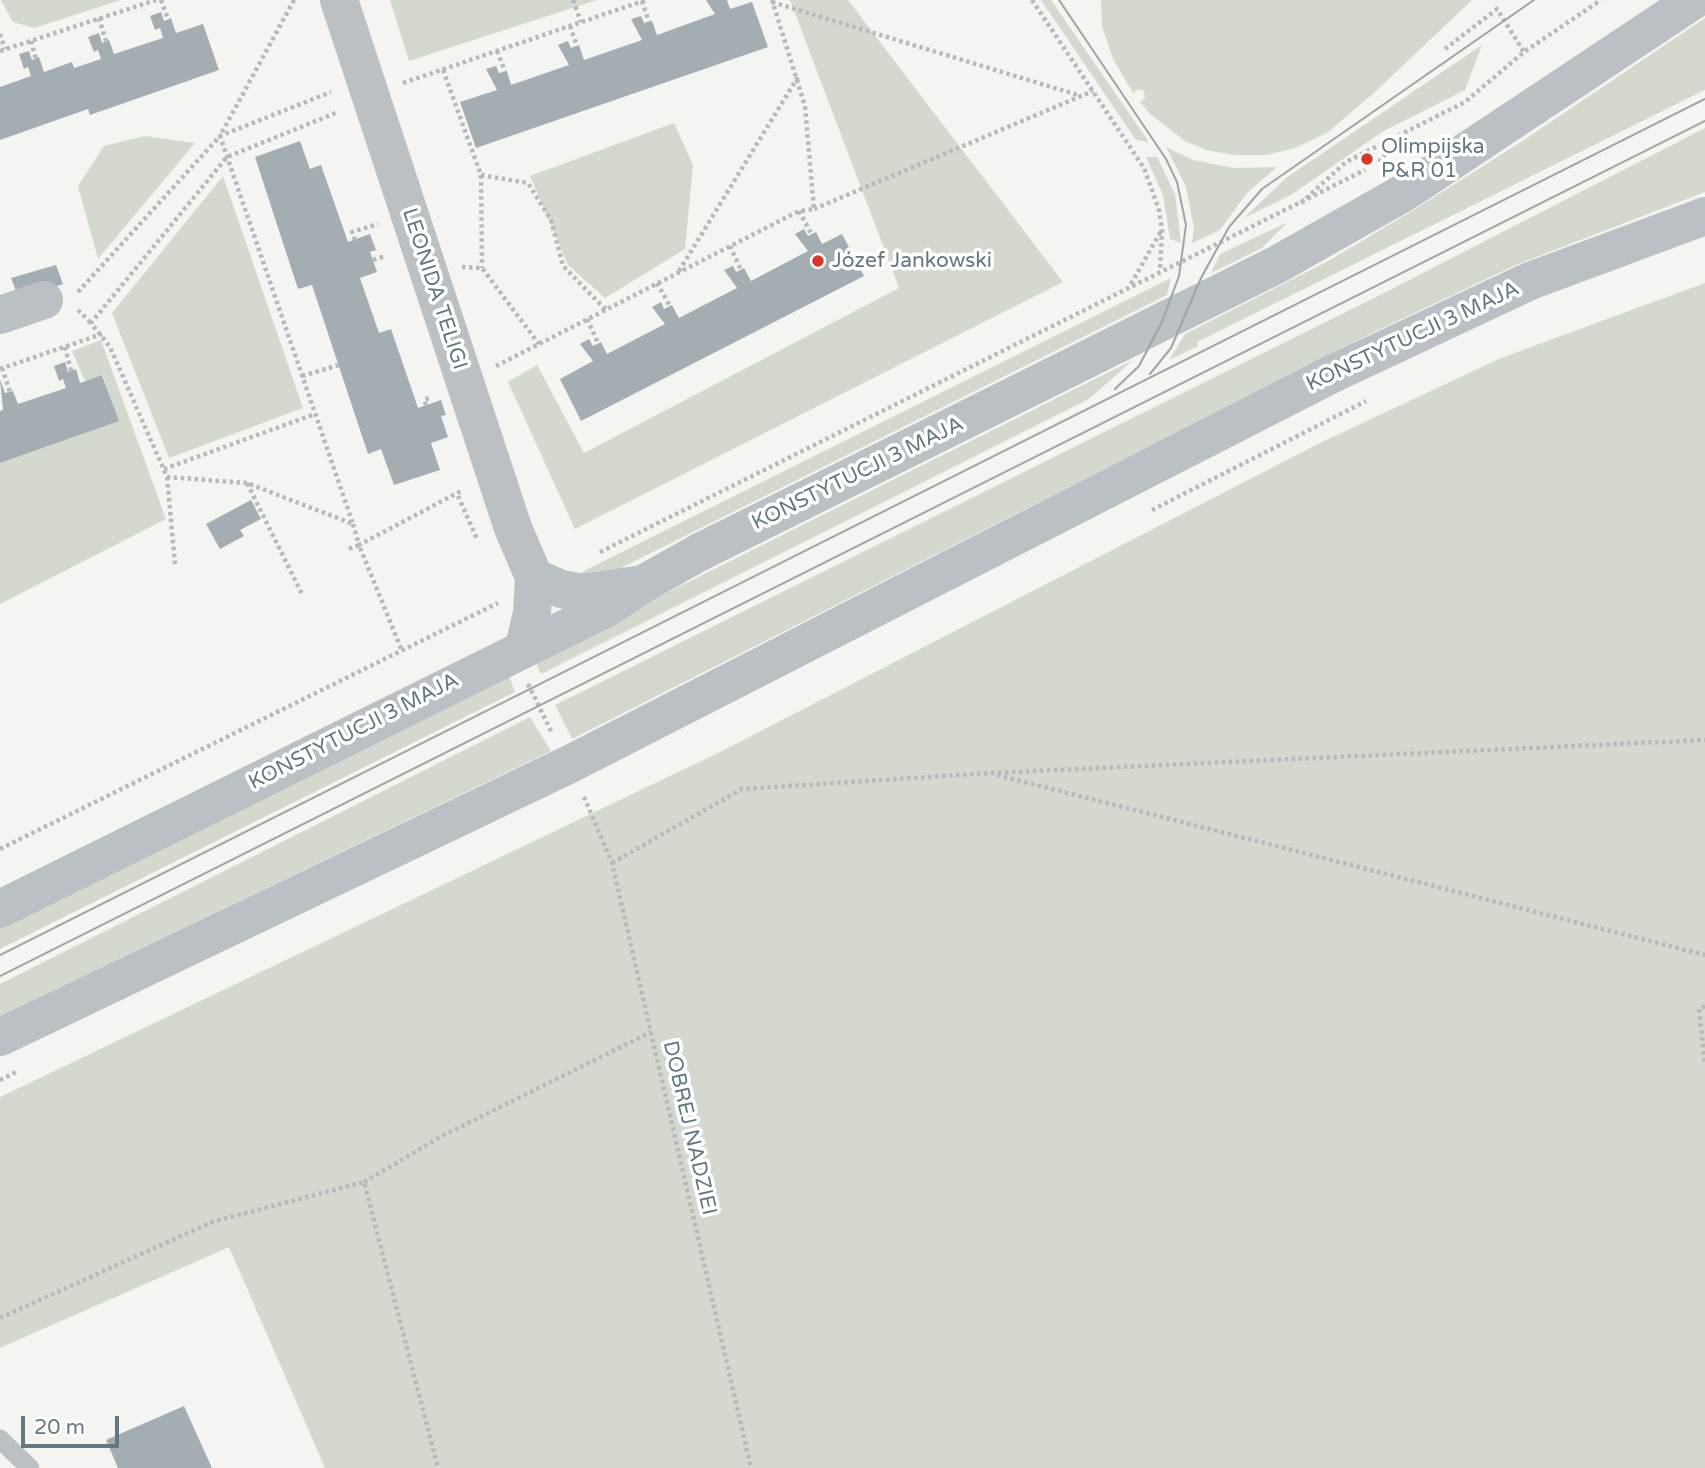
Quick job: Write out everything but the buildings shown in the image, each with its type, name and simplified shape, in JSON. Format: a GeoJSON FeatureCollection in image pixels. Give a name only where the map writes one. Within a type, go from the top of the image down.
{"type":"FeatureCollection","features":[{"type":"Feature","properties":{"kind":"street","name":"LEONIDA TELIGI"},"geometry":{"type":"LineString","coordinates":[[339,0],[513,528],[534,577],[532,613],[518,650]]}},
{"type":"Feature","properties":{"kind":"street","name":"KONSTYTUCJI 3 MAJA"},"geometry":{"type":"LineString","coordinates":[[0,909],[607,608],[643,584],[1311,246],[1405,192],[1694,0]]}},
{"type":"Feature","properties":{"kind":"street","name":"KONSTYTUCJI 3 MAJA"},"geometry":{"type":"LineString","coordinates":[[0,1037],[576,782],[1332,374],[1530,281],[1705,216]]}},
{"type":"Feature","properties":{"kind":"street"},"geometry":{"type":"LineString","coordinates":[[0,314],[44,300]]}},
{"type":"Feature","properties":{"kind":"street"},"geometry":{"type":"LineString","coordinates":[[534,577],[576,593],[643,584]]}},
{"type":"Feature","properties":{"kind":"lane"},"geometry":{"type":"LineString","coordinates":[[0,1439],[30,1468]]}},
{"type":"Feature","properties":{"kind":"path"},"geometry":{"type":"LineString","coordinates":[[0,34],[3,50],[155,0]]}},
{"type":"Feature","properties":{"kind":"path"},"geometry":{"type":"LineString","coordinates":[[161,0],[167,19]]}},
{"type":"Feature","properties":{"kind":"path"},"geometry":{"type":"LineString","coordinates":[[44,300],[70,302],[220,136],[294,0]]}},
{"type":"Feature","properties":{"kind":"path"},"geometry":{"type":"LineString","coordinates":[[572,0],[581,22]]}},
{"type":"Feature","properties":{"kind":"path"},"geometry":{"type":"LineString","coordinates":[[1032,0],[1144,168],[1154,190],[1162,230],[1160,271]]}},
{"type":"Feature","properties":{"kind":"path"},"geometry":{"type":"LineString","coordinates":[[1298,206],[1317,185],[1346,162],[1465,102],[1524,52],[1601,0]]}},
{"type":"Feature","properties":{"kind":"path"},"geometry":{"type":"LineString","coordinates":[[220,136],[368,87],[443,70],[644,1],[649,22]]}},
{"type":"Feature","properties":{"kind":"path"},"geometry":{"type":"LineString","coordinates":[[772,1],[1081,96]]}},
{"type":"Feature","properties":{"kind":"path"},"geometry":{"type":"LineString","coordinates":[[772,1],[805,106],[814,209]]}},
{"type":"Feature","properties":{"kind":"path"},"geometry":{"type":"LineString","coordinates":[[1445,49],[1497,9],[1524,52]]}},
{"type":"Feature","properties":{"kind":"path"},"geometry":{"type":"LineString","coordinates":[[99,19],[106,41]]}},
{"type":"Feature","properties":{"kind":"path"},"geometry":{"type":"LineString","coordinates":[[570,26],[577,46]]}},
{"type":"Feature","properties":{"kind":"path"},"geometry":{"type":"LineString","coordinates":[[31,41],[36,59]]}},
{"type":"Feature","properties":{"kind":"path"},"geometry":{"type":"LineString","coordinates":[[497,51],[505,71]]}},
{"type":"Feature","properties":{"kind":"path"},"geometry":{"type":"LineString","coordinates":[[443,70],[481,175],[482,268],[540,344]]}},
{"type":"Feature","properties":{"kind":"path"},"geometry":{"type":"LineString","coordinates":[[679,272],[798,77]]}},
{"type":"Feature","properties":{"kind":"path"},"geometry":{"type":"LineString","coordinates":[[175,564],[167,477],[102,334],[91,323],[227,157],[350,107],[368,87]]}},
{"type":"Feature","properties":{"kind":"path"},"geometry":{"type":"LineString","coordinates":[[426,405],[424,400],[465,382],[799,211],[814,209],[1093,91]]}},
{"type":"Feature","properties":{"kind":"path"},"geometry":{"type":"LineString","coordinates":[[167,477],[247,483],[352,524],[220,136]]}},
{"type":"Feature","properties":{"kind":"path"},"geometry":{"type":"LineString","coordinates":[[1171,266],[1298,206],[1384,160],[1400,136]]}},
{"type":"Feature","properties":{"kind":"path"},"geometry":{"type":"LineString","coordinates":[[481,175],[528,183],[551,220],[563,266],[606,310]]}},
{"type":"Feature","properties":{"kind":"path"},"geometry":{"type":"LineString","coordinates":[[799,211],[811,233]]}},
{"type":"Feature","properties":{"kind":"path"},"geometry":{"type":"LineString","coordinates":[[355,240],[352,232],[389,220]]}},
{"type":"Feature","properties":{"kind":"path"},"geometry":{"type":"LineString","coordinates":[[1129,286],[1162,230]]}},
{"type":"Feature","properties":{"kind":"path"},"geometry":{"type":"LineString","coordinates":[[730,246],[741,270]]}},
{"type":"Feature","properties":{"kind":"path"},"geometry":{"type":"LineString","coordinates":[[426,264],[482,268]]}},
{"type":"Feature","properties":{"kind":"path"},"geometry":{"type":"LineString","coordinates":[[657,284],[670,306]]}},
{"type":"Feature","properties":{"kind":"path"},"geometry":{"type":"LineString","coordinates":[[587,319],[598,343]]}},
{"type":"Feature","properties":{"kind":"path"},"geometry":{"type":"LineString","coordinates":[[10,392],[1,368],[102,334]]}},
{"type":"Feature","properties":{"kind":"path"},"geometry":{"type":"LineString","coordinates":[[65,347],[71,370]]}},
{"type":"Feature","properties":{"kind":"path"},"geometry":{"type":"LineString","coordinates":[[302,376],[340,365]]}},
{"type":"Feature","properties":{"kind":"path"},"geometry":{"type":"LineString","coordinates":[[164,469],[315,414]]}},
{"type":"Feature","properties":{"kind":"path"},"geometry":{"type":"LineString","coordinates":[[247,483],[303,596]]}},
{"type":"Feature","properties":{"kind":"path"},"geometry":{"type":"LineString","coordinates":[[349,549],[359,545],[402,651]]}},
{"type":"Feature","properties":{"kind":"path","name":"DOBREJ NADZIEI"},"geometry":{"type":"LineString","coordinates":[[487,608],[518,650],[612,863],[751,1468]]}},
{"type":"Feature","properties":{"kind":"path"},"geometry":{"type":"LineString","coordinates":[[612,863],[742,789],[989,773],[1705,740]]}},
{"type":"Feature","properties":{"kind":"path"},"geometry":{"type":"LineString","coordinates":[[989,773],[1705,954]]}},
{"type":"Feature","properties":{"kind":"path"},"geometry":{"type":"LineString","coordinates":[[1705,1006],[1699,1009],[1705,1064]]}},
{"type":"Feature","properties":{"kind":"path"},"geometry":{"type":"LineString","coordinates":[[0,1318],[212,1222],[364,1182],[442,1136],[651,1032]]}},
{"type":"Feature","properties":{"kind":"path"},"geometry":{"type":"LineString","coordinates":[[364,1182],[438,1468]]}},
{"type":"Feature","properties":{"kind":"shaded area"},"geometry":{"type":"Polygon","coordinates":[[[1,0],[121,0],[34,28],[13,22],[1,0]]]}},
{"type":"Feature","properties":{"kind":"shaded area"},"geometry":{"type":"Polygon","coordinates":[[[390,0],[597,0],[409,61],[390,0]]]}},
{"type":"Feature","properties":{"kind":"shaded area"},"geometry":{"type":"Polygon","coordinates":[[[790,0],[848,0],[1063,282],[575,529],[508,382],[537,365],[584,453],[899,288],[790,0]]]}},
{"type":"Feature","properties":{"kind":"shaded area"},"geometry":{"type":"Polygon","coordinates":[[[1041,0],[1051,0],[1149,142],[1136,140],[1041,0]]]}},
{"type":"Feature","properties":{"kind":"shaded area"},"geometry":{"type":"Polygon","coordinates":[[[1101,0],[1472,0],[1375,92],[1327,133],[1295,148],[1267,155],[1233,155],[1206,150],[1185,141],[1150,114],[1140,102],[1145,98],[1144,91],[1138,89],[1133,93],[1113,59],[1102,26],[1101,0]]]}},
{"type":"Feature","properties":{"kind":"shaded area"},"geometry":{"type":"Polygon","coordinates":[[[1705,18],[1705,90],[1197,342],[1198,346],[1169,360],[1185,334],[1330,260],[1412,211],[1524,140],[1705,18]]]}},
{"type":"Feature","properties":{"kind":"shaded area"},"geometry":{"type":"Polygon","coordinates":[[[1482,45],[1465,90],[1382,132],[1291,195],[1244,218],[1286,178],[1482,45]]]}},
{"type":"Feature","properties":{"kind":"shaded area"},"geometry":{"type":"Polygon","coordinates":[[[674,123],[693,165],[685,249],[605,298],[568,265],[530,176],[674,123]]]}},
{"type":"Feature","properties":{"kind":"shaded area"},"geometry":{"type":"Polygon","coordinates":[[[1705,128],[1705,192],[1516,265],[1372,333],[572,739],[555,705],[1378,296],[1705,128]]]}},
{"type":"Feature","properties":{"kind":"shaded area"},"geometry":{"type":"Polygon","coordinates":[[[145,136],[195,143],[98,259],[78,186],[104,146],[145,136]]]}},
{"type":"Feature","properties":{"kind":"shaded area"},"geometry":{"type":"Polygon","coordinates":[[[1166,147],[1193,160],[1234,168],[1277,167],[1247,193],[1220,230],[1192,243],[1194,228],[1186,187],[1166,147]]]}},
{"type":"Feature","properties":{"kind":"shaded area"},"geometry":{"type":"Polygon","coordinates":[[[1146,157],[1157,157],[1175,194],[1181,243],[1170,239],[1163,195],[1146,157]]]}},
{"type":"Feature","properties":{"kind":"shaded area"},"geometry":{"type":"Polygon","coordinates":[[[223,176],[303,408],[169,458],[112,313],[223,176]]]}},
{"type":"Feature","properties":{"kind":"shaded area"},"geometry":{"type":"Polygon","coordinates":[[[1288,222],[1262,248],[1211,273],[1220,254],[1288,222]]]}},
{"type":"Feature","properties":{"kind":"shaded area"},"geometry":{"type":"Polygon","coordinates":[[[1171,278],[1167,295],[609,574],[570,578],[1171,278]]]}},
{"type":"Feature","properties":{"kind":"shaded area"},"geometry":{"type":"Polygon","coordinates":[[[1705,283],[1705,1468],[325,1468],[229,1247],[0,1348],[0,1097],[720,752],[1320,443],[1501,358],[1705,283]]]}},
{"type":"Feature","properties":{"kind":"shaded area"},"geometry":{"type":"Polygon","coordinates":[[[101,340],[166,519],[0,604],[0,463],[118,421],[103,375],[85,381],[72,351],[101,340]]]}},
{"type":"Feature","properties":{"kind":"shaded area"},"geometry":{"type":"Polygon","coordinates":[[[1133,360],[1089,399],[541,674],[534,659],[1133,360]]]}},
{"type":"Feature","properties":{"kind":"shaded area"},"geometry":{"type":"Polygon","coordinates":[[[508,673],[515,692],[0,949],[0,923],[508,673]]]}},
{"type":"Feature","properties":{"kind":"shaded area"},"geometry":{"type":"Polygon","coordinates":[[[530,717],[551,751],[0,1016],[0,984],[530,717]]]}},
{"type":"Feature","properties":{"kind":"tram line"},"geometry":{"type":"LineString","coordinates":[[1059,0],[1166,159],[1177,182],[1186,225],[1179,276],[1162,322],[1139,366],[1115,389]]}},
{"type":"Feature","properties":{"kind":"tram line"},"geometry":{"type":"LineString","coordinates":[[1150,374],[1171,348],[1201,278],[1229,227],[1262,189],[1534,0]]}},
{"type":"Feature","properties":{"kind":"tram line"},"geometry":{"type":"LineString","coordinates":[[0,955],[1705,99]]}},
{"type":"Feature","properties":{"kind":"tram line"},"geometry":{"type":"LineString","coordinates":[[0,976],[1705,121]]}},
{"type":"Feature","properties":{"kind":"place","name":"Olimpijska P&R 01"},"geometry":{"type":"Point","coordinates":[1367,159]}},
{"type":"Feature","properties":{"kind":"place","name":"Józef Jankowski"},"geometry":{"type":"Point","coordinates":[818,261]}}]}
